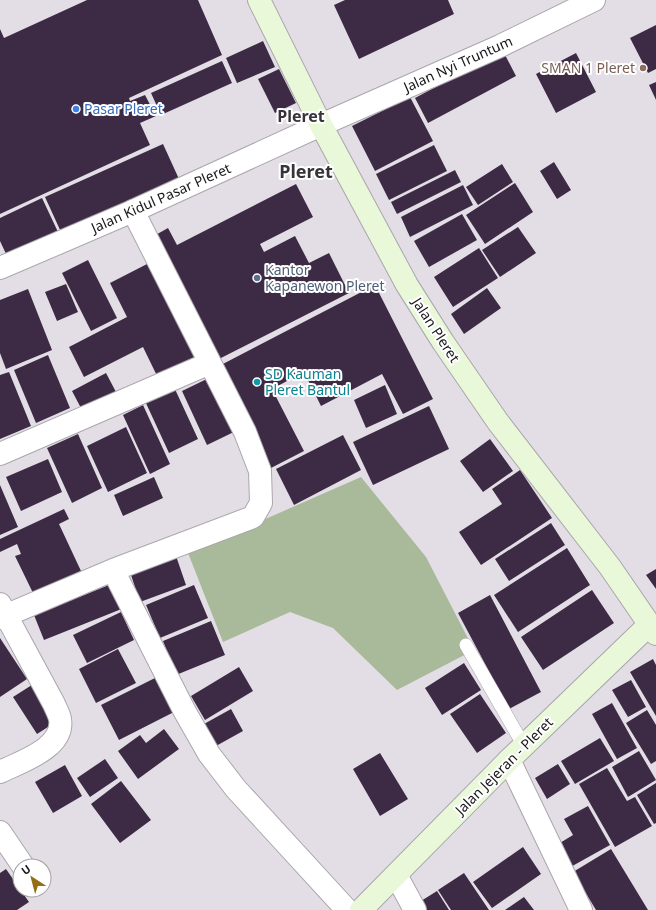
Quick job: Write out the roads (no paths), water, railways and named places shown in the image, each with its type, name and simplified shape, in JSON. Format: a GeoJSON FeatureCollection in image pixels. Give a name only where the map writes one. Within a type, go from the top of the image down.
{"type":"FeatureCollection","features":[{"type":"Feature","properties":{"kind":"main road","name":"Jalan Pleret"},"geometry":{"type":"LineString","coordinates":[[259,0],[321,125],[407,285],[443,342],[498,422],[610,567],[653,629]]}},
{"type":"Feature","properties":{"kind":"main road","name":"Jalan Jejeran - Pleret"},"geometry":{"type":"LineString","coordinates":[[362,910],[516,753],[653,629]]}},
{"type":"Feature","properties":{"kind":"street","name":"Jalan Nyi Truntum"},"geometry":{"type":"LineString","coordinates":[[321,125],[500,46],[594,0]]}},
{"type":"Feature","properties":{"kind":"street","name":"Jalan Kidul Pasar Pleret"},"geometry":{"type":"LineString","coordinates":[[0,268],[132,211],[321,125]]}},
{"type":"Feature","properties":{"kind":"street"},"geometry":{"type":"LineString","coordinates":[[0,772],[42,751],[53,742],[59,733],[60,719],[54,704],[2,613],[253,517],[261,503],[260,471],[245,432],[132,211]]}},
{"type":"Feature","properties":{"kind":"street"},"geometry":{"type":"LineString","coordinates":[[0,454],[210,363]]}},
{"type":"Feature","properties":{"kind":"street"},"geometry":{"type":"LineString","coordinates":[[113,570],[185,712],[209,754],[236,788],[347,910]]}},
{"type":"Feature","properties":{"kind":"street"},"geometry":{"type":"LineString","coordinates":[[516,753],[581,910]]}},
{"type":"Feature","properties":{"kind":"street"},"geometry":{"type":"LineString","coordinates":[[0,832],[18,858]]}},
{"type":"Feature","properties":{"kind":"street"},"geometry":{"type":"LineString","coordinates":[[396,875],[415,910]]}},
{"type":"Feature","properties":{"kind":"lane"},"geometry":{"type":"LineString","coordinates":[[466,645],[516,753]]}},
{"type":"Feature","properties":{"kind":"place","name":"SMAN 1 Pleret"},"geometry":{"type":"Point","coordinates":[643,68]}},
{"type":"Feature","properties":{"kind":"place","name":"Pasar Pleret"},"geometry":{"type":"Point","coordinates":[76,109]}},
{"type":"Feature","properties":{"kind":"place","name":"Kantor Kapanewon Pleret"},"geometry":{"type":"Point","coordinates":[257,278]}},
{"type":"Feature","properties":{"kind":"place","name":"SD Kauman Pleret Bantul"},"geometry":{"type":"Point","coordinates":[257,382]}},
{"type":"Feature","properties":{"kind":"district","name":"Pleret"},"geometry":{"type":"Point","coordinates":[301,116]}},
{"type":"Feature","properties":{"kind":"district","name":"Pleret"},"geometry":{"type":"Point","coordinates":[306,172]}}]}
